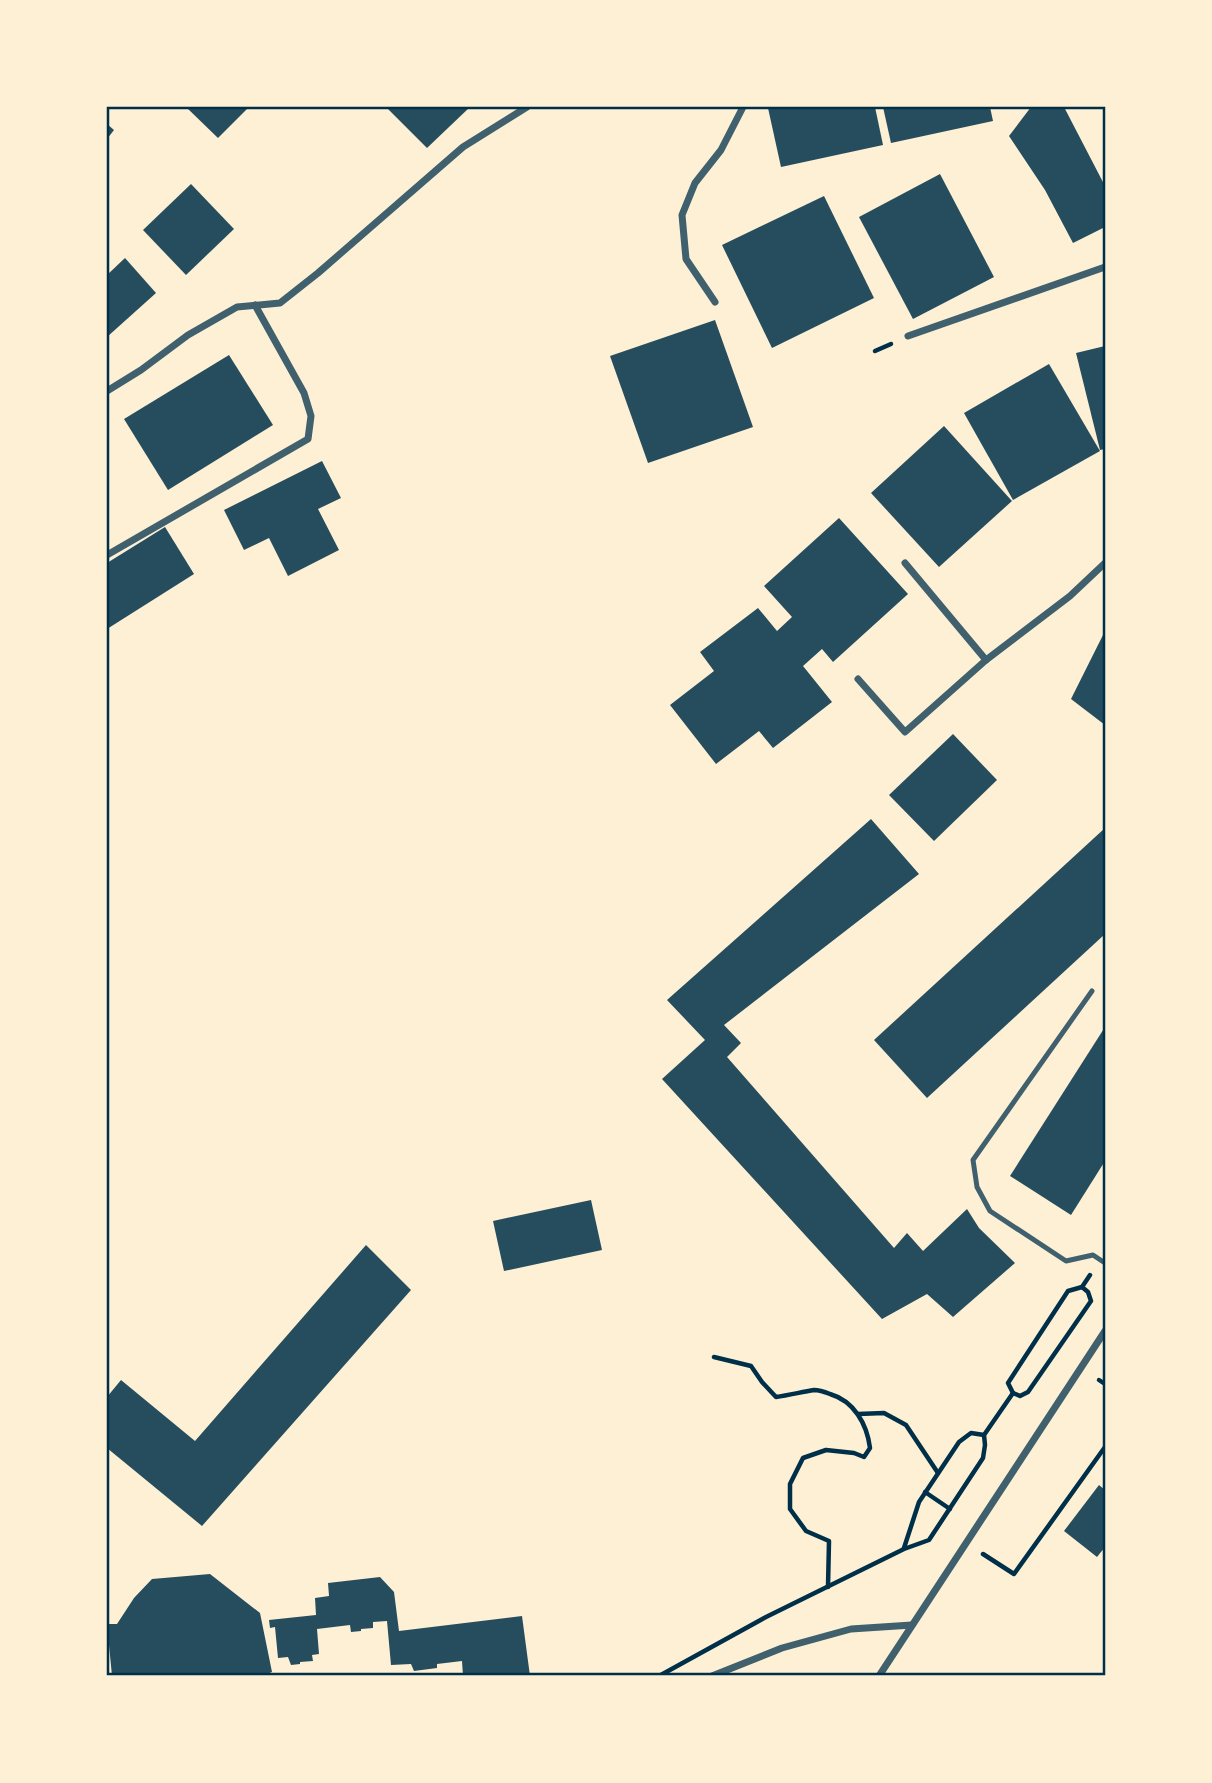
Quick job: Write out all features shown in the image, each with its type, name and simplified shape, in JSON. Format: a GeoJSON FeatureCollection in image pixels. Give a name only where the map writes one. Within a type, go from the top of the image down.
{"type":"FeatureCollection","features":[{"type":"Feature","properties":{"kind":"street"},"geometry":{"type":"LineString","coordinates":[[107,391],[197,330],[237,307],[280,303],[463,147],[527,107]]}},
{"type":"Feature","properties":{"kind":"street"},"geometry":{"type":"LineString","coordinates":[[715,302],[686,259],[682,215],[695,183],[722,150],[743,107]]}},
{"type":"Feature","properties":{"kind":"street"},"geometry":{"type":"LineString","coordinates":[[908,336],[1105,267]]}},
{"type":"Feature","properties":{"kind":"street"},"geometry":{"type":"LineString","coordinates":[[107,555],[308,439],[311,416],[304,393],[255,305]]}},
{"type":"Feature","properties":{"kind":"street"},"geometry":{"type":"LineString","coordinates":[[905,562],[986,660]]}},
{"type":"Feature","properties":{"kind":"street"},"geometry":{"type":"LineString","coordinates":[[858,679],[905,732],[986,660],[1070,596],[1105,563]]}},
{"type":"Feature","properties":{"kind":"street"},"geometry":{"type":"LineString","coordinates":[[880,1676],[1105,1331]]}},
{"type":"Feature","properties":{"kind":"street"},"geometry":{"type":"LineString","coordinates":[[712,1676],[782,1648],[851,1629],[912,1625]]}},
{"type":"Feature","properties":{"kind":"lane"},"geometry":{"type":"LineString","coordinates":[[1092,991],[973,1160],[977,1187],[990,1211],[1066,1261],[1093,1255],[1105,1263]]}},
{"type":"Feature","properties":{"kind":"path"},"geometry":{"type":"LineString","coordinates":[[1083,1287],[1091,1301],[1028,1392],[1020,1396],[1013,1393],[1008,1382],[1068,1291],[1083,1287]]}},
{"type":"Feature","properties":{"kind":"path"},"geometry":{"type":"LineString","coordinates":[[714,1357],[751,1366],[776,1397],[817,1390],[842,1397],[858,1414],[868,1436],[870,1448],[864,1457],[826,1450],[803,1458],[790,1484],[790,1509],[806,1531],[829,1541],[828,1587]]}},
{"type":"Feature","properties":{"kind":"path"},"geometry":{"type":"LineString","coordinates":[[1099,1380],[1105,1384]]}},
{"type":"Feature","properties":{"kind":"path"},"geometry":{"type":"LineString","coordinates":[[659,1676],[766,1617],[904,1549],[929,1540],[983,1458],[984,1435],[1013,1393]]}},
{"type":"Feature","properties":{"kind":"path"},"geometry":{"type":"LineString","coordinates":[[858,1414],[884,1413],[906,1425],[939,1473]]}},
{"type":"Feature","properties":{"kind":"path"},"geometry":{"type":"LineString","coordinates":[[904,1549],[919,1502],[958,1442],[971,1433],[984,1435]]}},
{"type":"Feature","properties":{"kind":"path"},"geometry":{"type":"LineString","coordinates":[[984,1554],[1014,1574],[1105,1447]]}},
{"type":"Feature","properties":{"kind":"path"},"geometry":{"type":"LineString","coordinates":[[925,1492],[950,1509]]}},
{"type":"Feature","properties":{"kind":"building"},"geometry":{"type":"Polygon","coordinates":[[[186,107],[249,107],[218,138],[186,107]]]}},
{"type":"Feature","properties":{"kind":"building"},"geometry":{"type":"Polygon","coordinates":[[[386,107],[470,107],[427,148],[386,107]]]}},
{"type":"Feature","properties":{"kind":"building"},"geometry":{"type":"Polygon","coordinates":[[[875,107],[883,145],[781,167],[768,108],[875,107]]]}},
{"type":"Feature","properties":{"kind":"building"},"geometry":{"type":"Polygon","coordinates":[[[883,107],[990,107],[993,121],[891,143],[883,107]]]}},
{"type":"Feature","properties":{"kind":"building"},"geometry":{"type":"Polygon","coordinates":[[[1031,107],[1064,107],[1105,186],[1105,227],[1073,243],[1045,190],[1009,136],[1031,107]]]}},
{"type":"Feature","properties":{"kind":"building"},"geometry":{"type":"Polygon","coordinates":[[[107,124],[114,130],[107,139],[107,124]]]}},
{"type":"Feature","properties":{"kind":"building"},"geometry":{"type":"Polygon","coordinates":[[[940,174],[994,277],[913,319],[859,217],[940,174]]]}},
{"type":"Feature","properties":{"kind":"building"},"geometry":{"type":"Polygon","coordinates":[[[191,184],[234,229],[186,275],[143,230],[191,184]]]}},
{"type":"Feature","properties":{"kind":"building"},"geometry":{"type":"Polygon","coordinates":[[[824,196],[874,298],[772,348],[722,245],[824,196]]]}},
{"type":"Feature","properties":{"kind":"building"},"geometry":{"type":"Polygon","coordinates":[[[125,258],[156,293],[107,337],[107,275],[125,258]]]}},
{"type":"Feature","properties":{"kind":"building"},"geometry":{"type":"Polygon","coordinates":[[[715,320],[753,427],[648,463],[610,356],[715,320]]]}},
{"type":"Feature","properties":{"kind":"building"},"geometry":{"type":"Polygon","coordinates":[[[1105,346],[1105,449],[1100,450],[1076,353],[1105,346]]]}},
{"type":"Feature","properties":{"kind":"building"},"geometry":{"type":"Polygon","coordinates":[[[229,355],[273,425],[168,490],[124,419],[229,355]]]}},
{"type":"Feature","properties":{"kind":"building"},"geometry":{"type":"Polygon","coordinates":[[[1049,364],[1100,451],[1013,500],[964,413],[1049,364]]]}},
{"type":"Feature","properties":{"kind":"building"},"geometry":{"type":"Polygon","coordinates":[[[944,426],[1012,501],[939,567],[871,493],[944,426]]]}},
{"type":"Feature","properties":{"kind":"building"},"geometry":{"type":"Polygon","coordinates":[[[322,461],[341,498],[318,509],[339,550],[288,576],[269,538],[244,550],[224,510],[322,461]]]}},
{"type":"Feature","properties":{"kind":"building"},"geometry":{"type":"Polygon","coordinates":[[[839,518],[908,594],[833,662],[822,649],[803,666],[832,702],[773,748],[759,731],[716,764],[670,705],[714,671],[700,652],[758,608],[777,631],[792,617],[764,586],[839,518]]]}},
{"type":"Feature","properties":{"kind":"building"},"geometry":{"type":"Polygon","coordinates":[[[165,527],[194,574],[107,629],[107,563],[165,527]]]}},
{"type":"Feature","properties":{"kind":"building"},"geometry":{"type":"Polygon","coordinates":[[[1105,631],[1105,725],[1071,699],[1105,631]]]}},
{"type":"Feature","properties":{"kind":"building"},"geometry":{"type":"Polygon","coordinates":[[[953,734],[997,780],[934,841],[889,795],[953,734]]]}},
{"type":"Feature","properties":{"kind":"building"},"geometry":{"type":"Polygon","coordinates":[[[871,819],[919,874],[724,1025],[741,1043],[727,1057],[894,1248],[907,1233],[923,1251],[967,1209],[979,1228],[1015,1263],[953,1317],[927,1294],[882,1319],[662,1079],[705,1040],[667,1000],[871,819]]]}},
{"type":"Feature","properties":{"kind":"building"},"geometry":{"type":"Polygon","coordinates":[[[1105,828],[1105,934],[927,1098],[874,1040],[1105,828]]]}},
{"type":"Feature","properties":{"kind":"building"},"geometry":{"type":"Polygon","coordinates":[[[1105,1027],[1105,1161],[1071,1215],[1010,1176],[1105,1027]]]}},
{"type":"Feature","properties":{"kind":"building"},"geometry":{"type":"Polygon","coordinates":[[[591,1200],[602,1250],[504,1271],[493,1221],[591,1200]]]}},
{"type":"Feature","properties":{"kind":"building"},"geometry":{"type":"Polygon","coordinates":[[[366,1245],[411,1290],[202,1526],[107,1448],[107,1397],[121,1380],[195,1441],[366,1245]]]}},
{"type":"Feature","properties":{"kind":"building"},"geometry":{"type":"Polygon","coordinates":[[[1099,1485],[1105,1490],[1105,1547],[1097,1557],[1064,1531],[1099,1485]]]}},
{"type":"Feature","properties":{"kind":"building"},"geometry":{"type":"Polygon","coordinates":[[[210,1574],[260,1613],[272,1672],[262,1676],[112,1676],[107,1624],[117,1624],[134,1598],[152,1579],[210,1574]]]}},
{"type":"Feature","properties":{"kind":"building"},"geometry":{"type":"Polygon","coordinates":[[[380,1577],[394,1592],[399,1631],[522,1616],[530,1676],[463,1676],[462,1661],[437,1664],[437,1668],[414,1671],[411,1664],[391,1665],[387,1621],[373,1622],[373,1628],[361,1631],[351,1632],[350,1625],[317,1629],[319,1654],[312,1655],[313,1661],[291,1665],[288,1657],[278,1658],[275,1627],[270,1628],[269,1620],[316,1615],[315,1598],[329,1596],[328,1583],[380,1577]]]}}]}
